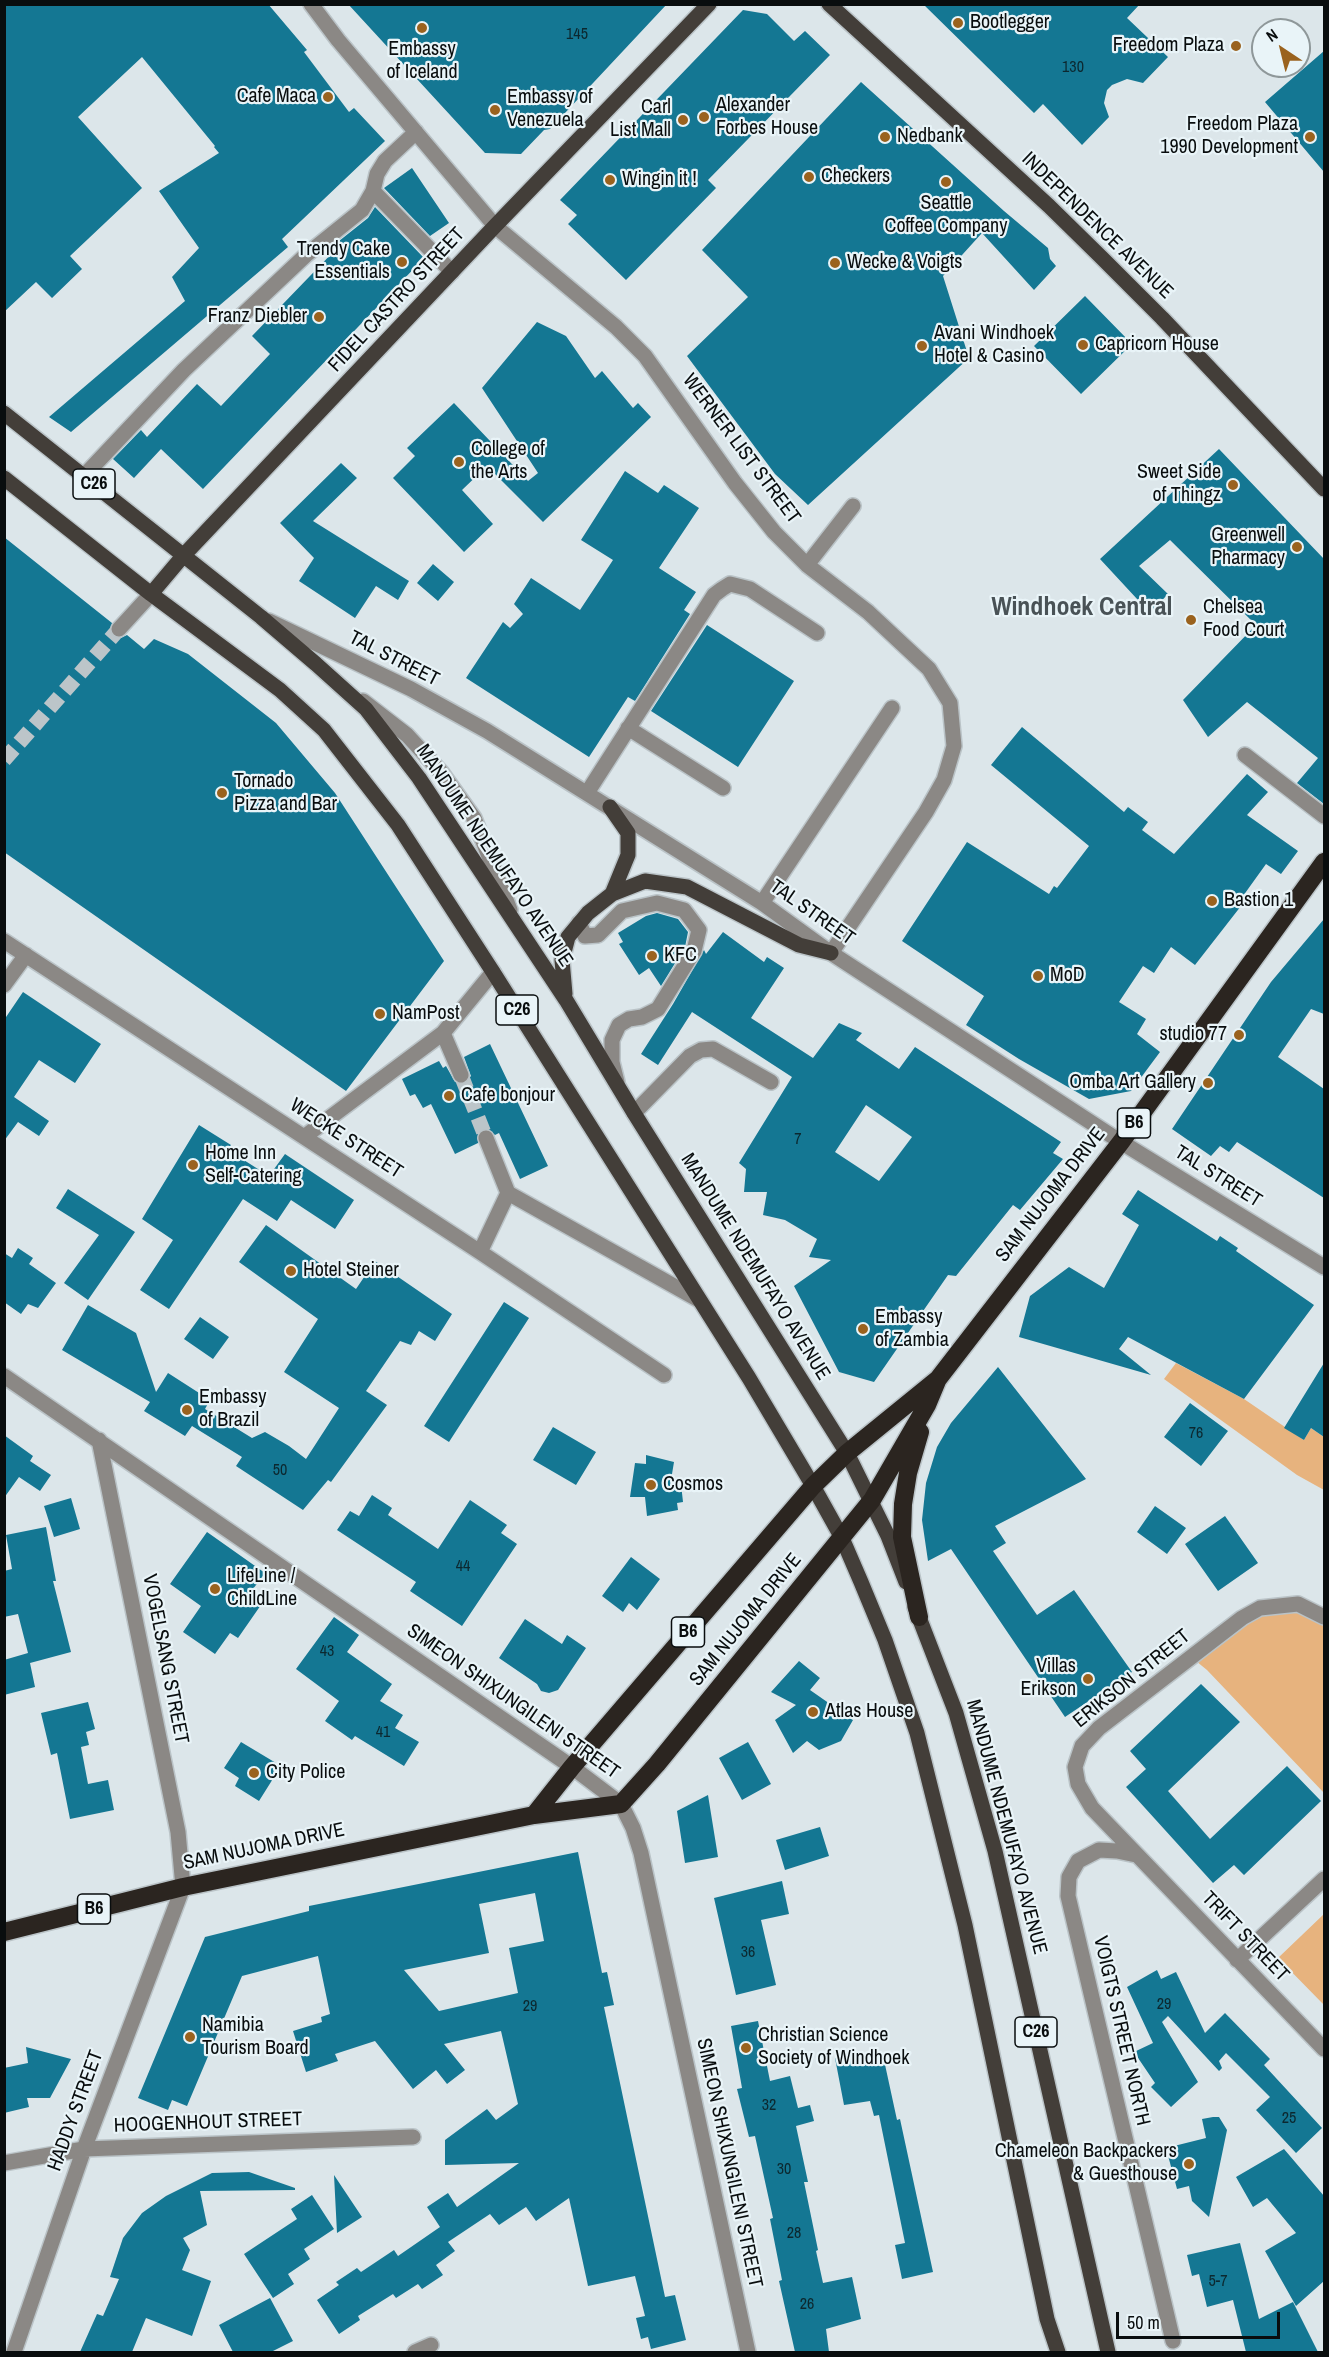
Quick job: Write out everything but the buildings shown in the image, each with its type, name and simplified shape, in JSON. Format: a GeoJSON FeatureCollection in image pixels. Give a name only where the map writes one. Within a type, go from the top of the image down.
{"type":"FeatureCollection","features":[{"type":"Feature","properties":{"kind":"highway","name":"SAM NUJOMA DRIVE"},"geometry":{"type":"LineString","coordinates":[[534,1815],[572,1767],[813,1486],[847,1453],[938,1379],[1121,1142],[1324,862]]}},
{"type":"Feature","properties":{"kind":"highway","name":"SAM NUJOMA DRIVE"},"geometry":{"type":"LineString","coordinates":[[4,1932],[183,1887],[534,1815],[621,1804],[657,1764],[872,1500],[927,1405],[938,1379]]}},
{"type":"Feature","properties":{"kind":"highway"},"geometry":{"type":"LineString","coordinates":[[919,1617],[902,1537],[903,1504],[908,1473],[927,1405]]}},
{"type":"Feature","properties":{"kind":"main road","name":"FIDEL CASTRO STREET"},"geometry":{"type":"LineString","coordinates":[[151,594],[183,556],[495,226],[710,4]]}},
{"type":"Feature","properties":{"kind":"main road","name":"INDEPENDENCE AVENUE"},"geometry":{"type":"LineString","coordinates":[[829,4],[1101,256],[1324,489]]}},
{"type":"Feature","properties":{"kind":"main road","name":"MANDUME NDEMUFAYO AVENUE"},"geometry":{"type":"LineString","coordinates":[[4,413],[261,617],[366,709],[419,778],[514,918],[847,1453],[872,1500],[956,1713],[995,1851],[1108,2352]]}},
{"type":"Feature","properties":{"kind":"main road","name":"C26"},"geometry":{"type":"LineString","coordinates":[[4,478],[151,594],[280,690],[324,730],[398,825],[749,1378],[813,1486],[842,1538],[885,1640],[916,1733],[965,1925],[1047,2319],[1058,2352]]}},
{"type":"Feature","properties":{"kind":"main road"},"geometry":{"type":"LineString","coordinates":[[610,807],[627,832],[628,844],[628,855],[612,894]]}},
{"type":"Feature","properties":{"kind":"main road"},"geometry":{"type":"LineString","coordinates":[[566,1000],[562,960],[568,937],[588,913],[612,894],[645,881],[687,886],[799,945],[831,952]]}},
{"type":"Feature","properties":{"kind":"street","name":"WERNER LIST STREET"},"geometry":{"type":"LineString","coordinates":[[310,4],[495,226],[616,327],[645,356],[735,483],[774,532],[807,565],[868,612],[929,669],[950,703],[954,746],[944,780],[926,812],[831,952]]}},
{"type":"Feature","properties":{"kind":"street"},"geometry":{"type":"LineString","coordinates":[[84,476],[184,370],[306,255],[362,210],[373,191],[377,174],[385,161],[416,132]]}},
{"type":"Feature","properties":{"kind":"street"},"geometry":{"type":"LineString","coordinates":[[373,191],[452,272]]}},
{"type":"Feature","properties":{"kind":"street"},"geometry":{"type":"LineString","coordinates":[[807,565],[853,506]]}},
{"type":"Feature","properties":{"kind":"street"},"geometry":{"type":"LineString","coordinates":[[587,793],[714,595],[730,584],[750,589],[817,633]]}},
{"type":"Feature","properties":{"kind":"street","name":"FIDEL CASTRO STREET"},"geometry":{"type":"LineString","coordinates":[[119,629],[151,594]]}},
{"type":"Feature","properties":{"kind":"street","name":"TAL STREET"},"geometry":{"type":"LineString","coordinates":[[261,617],[421,695],[488,731],[762,903],[831,952],[1121,1142],[1324,1267]]}},
{"type":"Feature","properties":{"kind":"street"},"geometry":{"type":"LineString","coordinates":[[316,664],[407,735],[441,772],[474,818],[514,918]]}},
{"type":"Feature","properties":{"kind":"street"},"geometry":{"type":"LineString","coordinates":[[762,903],[892,708]]}},
{"type":"Feature","properties":{"kind":"street"},"geometry":{"type":"LineString","coordinates":[[628,728],[723,788]]}},
{"type":"Feature","properties":{"kind":"street"},"geometry":{"type":"LineString","coordinates":[[1245,755],[1324,816]]}},
{"type":"Feature","properties":{"kind":"street"},"geometry":{"type":"LineString","coordinates":[[579,923],[585,936],[598,935],[622,911],[657,903],[684,910],[699,930],[694,951],[658,1009],[619,1025],[612,1040],[612,1062],[617,1082]]}},
{"type":"Feature","properties":{"kind":"street","name":"WECKE STREET"},"geometry":{"type":"LineString","coordinates":[[4,940],[664,1375]]}},
{"type":"Feature","properties":{"kind":"street"},"geometry":{"type":"LineString","coordinates":[[4,986],[26,955]]}},
{"type":"Feature","properties":{"kind":"street"},"geometry":{"type":"LineString","coordinates":[[304,1137],[444,1033],[493,972]]}},
{"type":"Feature","properties":{"kind":"street"},"geometry":{"type":"LineString","coordinates":[[444,1033],[461,1075]]}},
{"type":"Feature","properties":{"kind":"street"},"geometry":{"type":"LineString","coordinates":[[634,1113],[690,1056],[701,1050],[713,1049],[771,1082]]}},
{"type":"Feature","properties":{"kind":"street"},"geometry":{"type":"LineString","coordinates":[[486,1138],[508,1193],[699,1300]]}},
{"type":"Feature","properties":{"kind":"street"},"geometry":{"type":"LineString","coordinates":[[480,1252],[508,1193]]}},
{"type":"Feature","properties":{"kind":"street","name":"SIMEON SHIXUNGILENI STREET"},"geometry":{"type":"LineString","coordinates":[[4,1376],[572,1767],[621,1804],[633,1828],[641,1853],[748,2352]]}},
{"type":"Feature","properties":{"kind":"street","name":"VOGELSANG STREET"},"geometry":{"type":"LineString","coordinates":[[99,1440],[178,1832],[183,1887]]}},
{"type":"Feature","properties":{"kind":"street","name":"ERIKSON STREET"},"geometry":{"type":"LineString","coordinates":[[1136,1855],[1092,1809],[1078,1785],[1075,1767],[1082,1746],[1098,1728],[1234,1624],[1260,1608],[1298,1604],[1324,1617]]}},
{"type":"Feature","properties":{"kind":"street","name":"VOIGTS STREET NORTH"},"geometry":{"type":"LineString","coordinates":[[1136,1855],[1099,1850],[1078,1861],[1069,1877],[1068,1896],[1173,2341]]}},
{"type":"Feature","properties":{"kind":"street","name":"TRIFT STREET"},"geometry":{"type":"LineString","coordinates":[[1136,1855],[1324,2049]]}},
{"type":"Feature","properties":{"kind":"street"},"geometry":{"type":"LineString","coordinates":[[1237,1960],[1324,1879]]}},
{"type":"Feature","properties":{"kind":"street","name":"HADDY STREET"},"geometry":{"type":"LineString","coordinates":[[14,2352],[84,2149],[183,1887]]}},
{"type":"Feature","properties":{"kind":"street","name":"HOOGENHOUT STREET"},"geometry":{"type":"LineString","coordinates":[[4,2163],[84,2149],[413,2137]]}},
{"type":"Feature","properties":{"kind":"street"},"geometry":{"type":"LineString","coordinates":[[414,2352],[431,2344]]}},
{"type":"Feature","properties":{"kind":"shaded area"},"geometry":{"type":"Polygon","coordinates":[[[1176,1363],[1244,1399],[1304,1440],[1311,1428],[1324,1437],[1324,1490],[1297,1475],[1164,1379],[1176,1363]]]}},
{"type":"Feature","properties":{"kind":"shaded area"},"geometry":{"type":"Polygon","coordinates":[[[1276,1605],[1324,1617],[1324,1793],[1207,1670],[1191,1657],[1276,1605]]]}},
{"type":"Feature","properties":{"kind":"shaded area"},"geometry":{"type":"Polygon","coordinates":[[[1324,1914],[1324,2005],[1278,1958],[1324,1914]]]}},
{"type":"Feature","properties":{"kind":"tunnel"},"geometry":{"type":"LineString","coordinates":[[4,760],[119,629]]}},
{"type":"Feature","properties":{"kind":"tunnel"},"geometry":{"type":"LineString","coordinates":[[461,1075],[486,1138]]}},
{"type":"Feature","properties":{"kind":"place","name":"Bootlegger"},"geometry":{"type":"Point","coordinates":[958,23]}},
{"type":"Feature","properties":{"kind":"place","name":"Embassy of Iceland"},"geometry":{"type":"Point","coordinates":[422,28]}},
{"type":"Feature","properties":{"kind":"place","name":"Freedom Plaza"},"geometry":{"type":"Point","coordinates":[1236,46]}},
{"type":"Feature","properties":{"kind":"place","name":"Cafe Maca"},"geometry":{"type":"Point","coordinates":[328,97]}},
{"type":"Feature","properties":{"kind":"place","name":"Embassy of Venezuela"},"geometry":{"type":"Point","coordinates":[495,110]}},
{"type":"Feature","properties":{"kind":"place","name":"Alexander Forbes House"},"geometry":{"type":"Point","coordinates":[704,117]}},
{"type":"Feature","properties":{"kind":"place","name":"Carl List Mall"},"geometry":{"type":"Point","coordinates":[683,120]}},
{"type":"Feature","properties":{"kind":"place","name":"Nedbank"},"geometry":{"type":"Point","coordinates":[885,137]}},
{"type":"Feature","properties":{"kind":"place","name":"Freedom Plaza 1990 Development"},"geometry":{"type":"Point","coordinates":[1310,137]}},
{"type":"Feature","properties":{"kind":"place","name":"Checkers"},"geometry":{"type":"Point","coordinates":[809,177]}},
{"type":"Feature","properties":{"kind":"place","name":"Wingin it !"},"geometry":{"type":"Point","coordinates":[610,180]}},
{"type":"Feature","properties":{"kind":"place","name":"Seattle Coffee Company"},"geometry":{"type":"Point","coordinates":[946,182]}},
{"type":"Feature","properties":{"kind":"place","name":"Trendy Cake Essentials"},"geometry":{"type":"Point","coordinates":[402,262]}},
{"type":"Feature","properties":{"kind":"place","name":"Wecke & Voigts"},"geometry":{"type":"Point","coordinates":[835,263]}},
{"type":"Feature","properties":{"kind":"place","name":"Franz Diebler"},"geometry":{"type":"Point","coordinates":[319,317]}},
{"type":"Feature","properties":{"kind":"place","name":"Capricorn House"},"geometry":{"type":"Point","coordinates":[1083,345]}},
{"type":"Feature","properties":{"kind":"place","name":"Avani Windhoek Hotel & Casino"},"geometry":{"type":"Point","coordinates":[922,346]}},
{"type":"Feature","properties":{"kind":"place","name":"College of the Arts"},"geometry":{"type":"Point","coordinates":[459,462]}},
{"type":"Feature","properties":{"kind":"place","name":"Sweet Side of Thingz"},"geometry":{"type":"Point","coordinates":[1233,485]}},
{"type":"Feature","properties":{"kind":"place","name":"Greenwell Pharmacy"},"geometry":{"type":"Point","coordinates":[1297,547]}},
{"type":"Feature","properties":{"kind":"place","name":"Chelsea Food Court"},"geometry":{"type":"Point","coordinates":[1191,620]}},
{"type":"Feature","properties":{"kind":"place","name":"Tornado Pizza and Bar"},"geometry":{"type":"Point","coordinates":[222,793]}},
{"type":"Feature","properties":{"kind":"place","name":"Bastion 1"},"geometry":{"type":"Point","coordinates":[1212,901]}},
{"type":"Feature","properties":{"kind":"place","name":"KFC"},"geometry":{"type":"Point","coordinates":[652,956]}},
{"type":"Feature","properties":{"kind":"place","name":"MoD"},"geometry":{"type":"Point","coordinates":[1038,976]}},
{"type":"Feature","properties":{"kind":"place","name":"NamPost"},"geometry":{"type":"Point","coordinates":[380,1014]}},
{"type":"Feature","properties":{"kind":"place","name":"studio 77"},"geometry":{"type":"Point","coordinates":[1239,1035]}},
{"type":"Feature","properties":{"kind":"place","name":"Omba Art Gallery"},"geometry":{"type":"Point","coordinates":[1208,1083]}},
{"type":"Feature","properties":{"kind":"place","name":"Cafe bonjour"},"geometry":{"type":"Point","coordinates":[449,1096]}},
{"type":"Feature","properties":{"kind":"place","name":"Home Inn Self-Catering"},"geometry":{"type":"Point","coordinates":[193,1165]}},
{"type":"Feature","properties":{"kind":"place","name":"Hotel Steiner"},"geometry":{"type":"Point","coordinates":[291,1271]}},
{"type":"Feature","properties":{"kind":"place","name":"Embassy of Zambia"},"geometry":{"type":"Point","coordinates":[863,1329]}},
{"type":"Feature","properties":{"kind":"place","name":"Embassy of Brazil"},"geometry":{"type":"Point","coordinates":[187,1410]}},
{"type":"Feature","properties":{"kind":"place","name":"Cosmos"},"geometry":{"type":"Point","coordinates":[651,1485]}},
{"type":"Feature","properties":{"kind":"place","name":"LifeLine / ChildLine"},"geometry":{"type":"Point","coordinates":[215,1589]}},
{"type":"Feature","properties":{"kind":"place","name":"Villas Erikson"},"geometry":{"type":"Point","coordinates":[1088,1679]}},
{"type":"Feature","properties":{"kind":"place","name":"Atlas House"},"geometry":{"type":"Point","coordinates":[813,1712]}},
{"type":"Feature","properties":{"kind":"place","name":"City Police"},"geometry":{"type":"Point","coordinates":[254,1773]}},
{"type":"Feature","properties":{"kind":"place","name":"Namibia Tourism Board"},"geometry":{"type":"Point","coordinates":[190,2037]}},
{"type":"Feature","properties":{"kind":"place","name":"Christian Science Society of Windhoek"},"geometry":{"type":"Point","coordinates":[746,2048]}},
{"type":"Feature","properties":{"kind":"place","name":"Chameleon Backpackers & Guesthouse"},"geometry":{"type":"Point","coordinates":[1189,2164]}},
{"type":"Feature","properties":{"kind":"district","name":"Windhoek Central"},"geometry":{"type":"Point","coordinates":[1082,608]}}]}
